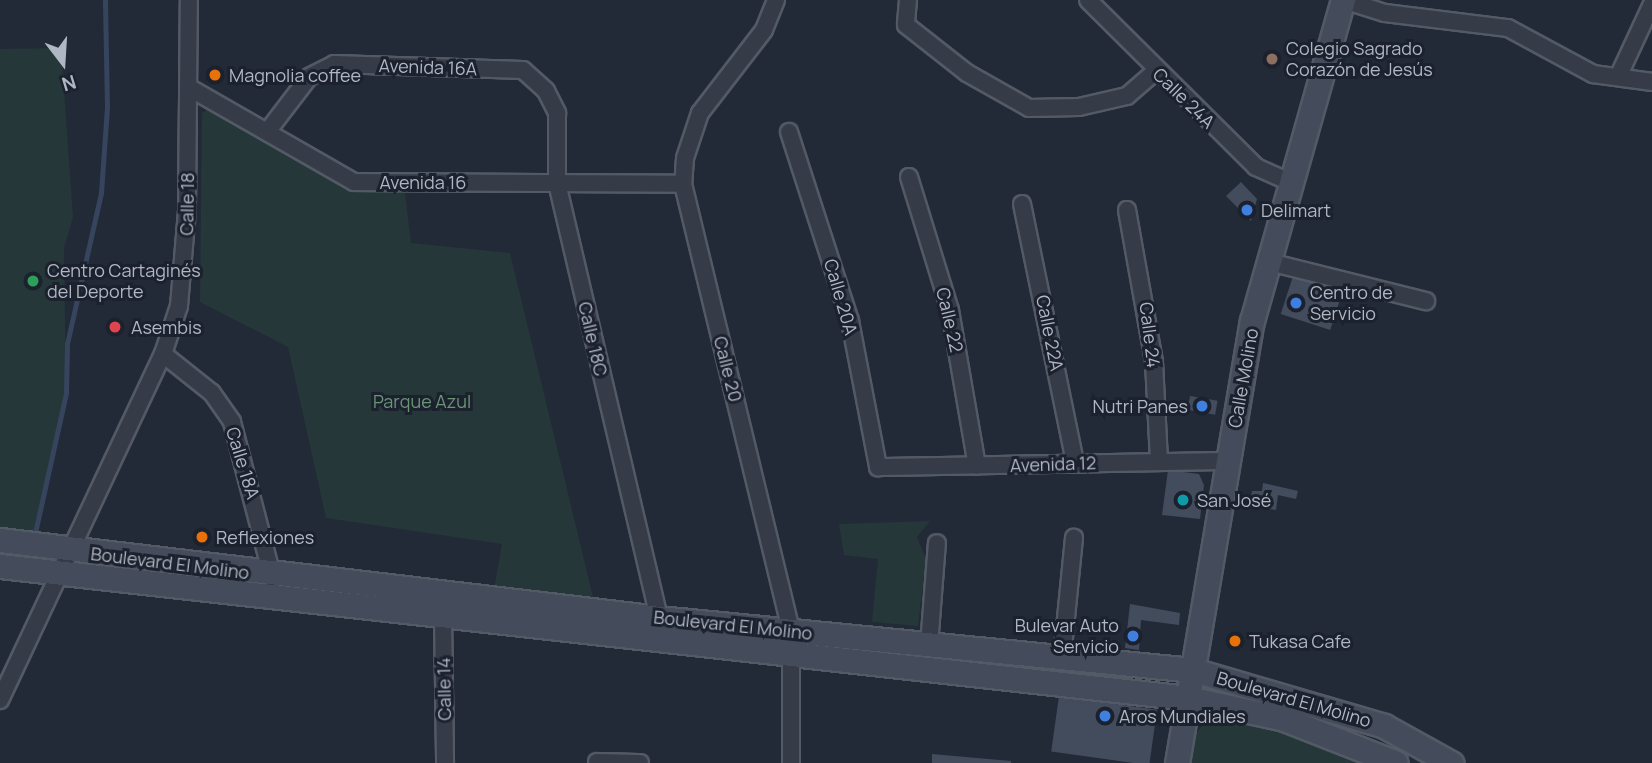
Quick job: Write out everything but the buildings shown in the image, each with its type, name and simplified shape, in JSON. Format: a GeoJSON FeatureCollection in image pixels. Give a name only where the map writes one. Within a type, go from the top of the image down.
{"type":"FeatureCollection","features":[{"type":"Feature","properties":{"kind":"street","name":"Calle 18"},"geometry":{"type":"LineString","coordinates":[[0,700],[67,550],[163,354],[179,306],[185,261],[189,0]]}},
{"type":"Feature","properties":{"kind":"street","name":"Calle 20"},"geometry":{"type":"LineString","coordinates":[[776,0],[764,30],[700,113],[685,158],[683,184],[791,631],[791,763]]}},
{"type":"Feature","properties":{"kind":"street"},"geometry":{"type":"LineString","coordinates":[[908,0],[906,25],[967,73],[1029,108],[1079,107],[1127,96],[1155,72]]}},
{"type":"Feature","properties":{"kind":"street","name":"Calle 24A"},"geometry":{"type":"LineString","coordinates":[[1088,0],[1155,72],[1256,167],[1290,182]]}},
{"type":"Feature","properties":{"kind":"street"},"geometry":{"type":"LineString","coordinates":[[1343,0],[1385,13],[1508,28],[1567,63],[1652,82]]}},
{"type":"Feature","properties":{"kind":"street","name":"Calle Molino"},"geometry":{"type":"LineString","coordinates":[[1177,763],[1252,321],[1343,0]]}},
{"type":"Feature","properties":{"kind":"street"},"geometry":{"type":"LineString","coordinates":[[1619,75],[1652,4]]}},
{"type":"Feature","properties":{"kind":"street","name":"Avenida 16A"},"geometry":{"type":"LineString","coordinates":[[267,132],[309,77],[334,64],[523,70]]}},
{"type":"Feature","properties":{"kind":"street","name":"Calle 18C"},"geometry":{"type":"LineString","coordinates":[[523,70],[546,91],[557,113],[556,183],[659,618]]}},
{"type":"Feature","properties":{"kind":"street","name":"Avenida 16"},"geometry":{"type":"LineString","coordinates":[[188,87],[354,181],[683,184]]}},
{"type":"Feature","properties":{"kind":"street","name":"Calle 20A"},"geometry":{"type":"LineString","coordinates":[[789,132],[850,321],[878,467]]}},
{"type":"Feature","properties":{"kind":"street","name":"Calle 22"},"geometry":{"type":"LineString","coordinates":[[909,177],[950,310],[977,466]]}},
{"type":"Feature","properties":{"kind":"street","name":"Calle 22A"},"geometry":{"type":"LineString","coordinates":[[1022,204],[1075,463]]}},
{"type":"Feature","properties":{"kind":"street","name":"Calle 24"},"geometry":{"type":"LineString","coordinates":[[1127,210],[1152,348],[1159,462]]}},
{"type":"Feature","properties":{"kind":"street"},"geometry":{"type":"LineString","coordinates":[[1269,262],[1426,301]]}},
{"type":"Feature","properties":{"kind":"street","name":"Calle 18A"},"geometry":{"type":"LineString","coordinates":[[163,354],[212,393],[232,422],[273,576],[272,599]]}},
{"type":"Feature","properties":{"kind":"street","name":"Avenida 12"},"geometry":{"type":"LineString","coordinates":[[878,467],[1229,461]]}},
{"type":"Feature","properties":{"kind":"street"},"geometry":{"type":"LineString","coordinates":[[1062,657],[1074,538]]}},
{"type":"Feature","properties":{"kind":"street","name":"Boulevard El Molino"},"geometry":{"type":"LineString","coordinates":[[0,540],[273,576],[929,646],[1193,670],[1254,685],[1384,726],[1451,763]]}},
{"type":"Feature","properties":{"kind":"street"},"geometry":{"type":"LineString","coordinates":[[929,646],[937,543]]}},
{"type":"Feature","properties":{"kind":"street","name":"Boulevard El Molino"},"geometry":{"type":"LineString","coordinates":[[0,566],[272,599],[443,615],[1188,698],[1248,711],[1371,750],[1396,763]]}},
{"type":"Feature","properties":{"kind":"street","name":"Calle 14"},"geometry":{"type":"LineString","coordinates":[[443,615],[444,763]]}},
{"type":"Feature","properties":{"kind":"street"},"geometry":{"type":"LineString","coordinates":[[1248,711],[1254,685]]}},
{"type":"Feature","properties":{"kind":"street"},"geometry":{"type":"LineString","coordinates":[[597,762],[640,763]]}},
{"type":"Feature","properties":{"kind":"green space","name":"Centro Cartaginés del Deporte"},"geometry":{"type":"Polygon","coordinates":[[[61,48],[73,217],[64,248],[66,393],[35,533],[0,530],[0,49],[61,48]]]}},
{"type":"Feature","properties":{"kind":"green space","name":"Parque Azul"},"geometry":{"type":"Polygon","coordinates":[[[212,107],[354,182],[405,193],[411,243],[510,253],[593,597],[494,589],[502,544],[326,518],[288,347],[200,302],[202,113],[212,107]]]}},
{"type":"Feature","properties":{"kind":"green space"},"geometry":{"type":"Polygon","coordinates":[[[930,521],[917,537],[926,559],[918,626],[872,622],[878,559],[844,555],[839,524],[930,521]]]}},
{"type":"Feature","properties":{"kind":"green space"},"geometry":{"type":"Polygon","coordinates":[[[1214,710],[1261,720],[1375,763],[1190,763],[1195,735],[1214,710]]]}},
{"type":"Feature","properties":{"kind":"waterway"},"geometry":{"type":"LineString","coordinates":[[35,533],[66,393],[67,344],[101,193],[107,107],[105,0]]}},
{"type":"Feature","properties":{"kind":"place","name":"Colegio Sagrado Corazón de Jesús"},"geometry":{"type":"Point","coordinates":[1272,59]}},
{"type":"Feature","properties":{"kind":"place","name":"Magnolia coffee"},"geometry":{"type":"Point","coordinates":[215,75]}},
{"type":"Feature","properties":{"kind":"place","name":"Delimart"},"geometry":{"type":"Point","coordinates":[1247,210]}},
{"type":"Feature","properties":{"kind":"place","name":"Centro Cartaginés del Deporte"},"geometry":{"type":"Point","coordinates":[33,281]}},
{"type":"Feature","properties":{"kind":"place","name":"Centro de Servicio"},"geometry":{"type":"Point","coordinates":[1296,303]}},
{"type":"Feature","properties":{"kind":"place","name":"Asembis"},"geometry":{"type":"Point","coordinates":[115,327]}},
{"type":"Feature","properties":{"kind":"place","name":"Nutri Panes"},"geometry":{"type":"Point","coordinates":[1202,406]}},
{"type":"Feature","properties":{"kind":"place","name":"San José"},"geometry":{"type":"Point","coordinates":[1183,500]}},
{"type":"Feature","properties":{"kind":"place","name":"Reflexiones"},"geometry":{"type":"Point","coordinates":[202,537]}},
{"type":"Feature","properties":{"kind":"place","name":"Bulevar Auto Servicio"},"geometry":{"type":"Point","coordinates":[1133,636]}},
{"type":"Feature","properties":{"kind":"place","name":"Tukasa Cafe"},"geometry":{"type":"Point","coordinates":[1235,641]}},
{"type":"Feature","properties":{"kind":"place","name":"Aros Mundiales"},"geometry":{"type":"Point","coordinates":[1105,716]}}]}
